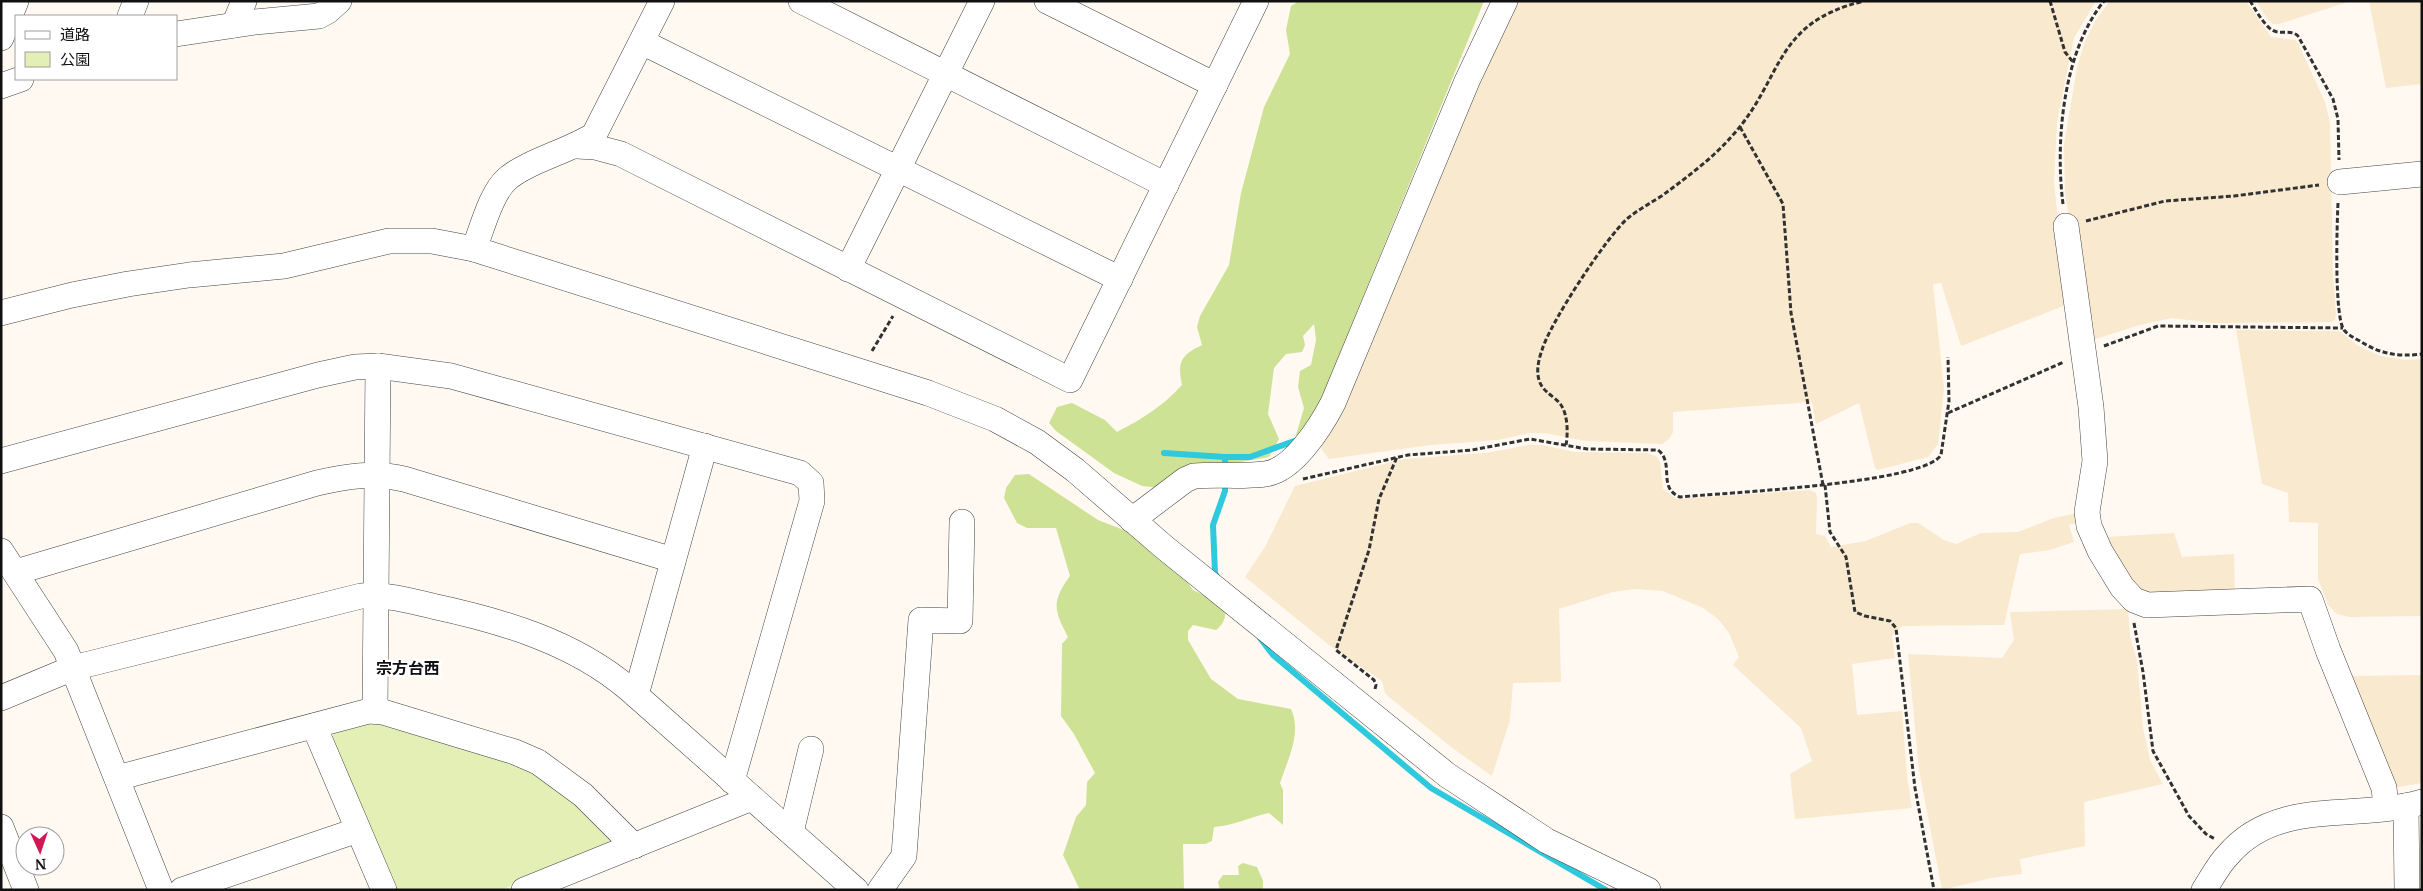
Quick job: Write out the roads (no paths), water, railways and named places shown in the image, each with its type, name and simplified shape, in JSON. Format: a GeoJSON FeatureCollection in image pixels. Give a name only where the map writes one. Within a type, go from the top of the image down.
{"type":"FeatureCollection","features":[{"type":"Feature","properties":{"kind":"street"},"geometry":{"type":"LineString","coordinates":[[1,38],[16,1]]}},
{"type":"Feature","properties":{"kind":"street"},"geometry":{"type":"LineString","coordinates":[[130,15],[136,1]]}},
{"type":"Feature","properties":{"kind":"street"},"geometry":{"type":"LineString","coordinates":[[234,25],[244,1]]}},
{"type":"Feature","properties":{"kind":"street"},"geometry":{"type":"LineString","coordinates":[[178,34],[234,25],[319,16],[339,1]]}},
{"type":"Feature","properties":{"kind":"street"},"geometry":{"type":"LineString","coordinates":[[474,249],[496,196],[506,180],[577,146],[594,135],[662,1]]}},
{"type":"Feature","properties":{"kind":"street"},"geometry":{"type":"LineString","coordinates":[[800,1],[1166,185]]}},
{"type":"Feature","properties":{"kind":"street"},"geometry":{"type":"LineString","coordinates":[[848,269],[982,1]]}},
{"type":"Feature","properties":{"kind":"street"},"geometry":{"type":"LineString","coordinates":[[1047,1],[1215,85]]}},
{"type":"Feature","properties":{"kind":"street"},"geometry":{"type":"LineString","coordinates":[[577,146],[602,149],[621,154],[1070,380],[1256,1]]}},
{"type":"Feature","properties":{"kind":"street"},"geometry":{"type":"LineString","coordinates":[[1132,520],[1185,480],[1194,476],[1271,473],[1312,439],[1333,403],[1467,81],[1505,1]]}},
{"type":"Feature","properties":{"kind":"street"},"geometry":{"type":"LineString","coordinates":[[642,42],[1120,279]]}},
{"type":"Feature","properties":{"kind":"street"},"geometry":{"type":"LineString","coordinates":[[1,86],[18,80]]}},
{"type":"Feature","properties":{"kind":"street"},"geometry":{"type":"LineString","coordinates":[[2340,182],[2422,174]]}},
{"type":"Feature","properties":{"kind":"street"},"geometry":{"type":"LineString","coordinates":[[2066,226],[2091,407],[2094,461],[2087,512],[2089,526],[2100,551],[2122,587],[2136,600],[2157,605],[2310,600],[2313,602],[2328,650],[2384,788],[2404,802]]}},
{"type":"Feature","properties":{"kind":"street"},"geometry":{"type":"LineString","coordinates":[[1,313],[72,295],[143,281],[284,266],[389,241],[432,241],[474,249],[928,393],[977,411],[1037,442],[1075,470],[1132,520],[1447,775],[1547,841],[1648,890]]}},
{"type":"Feature","properties":{"kind":"street"},"geometry":{"type":"LineString","coordinates":[[375,711],[378,366]]}},
{"type":"Feature","properties":{"kind":"street"},"geometry":{"type":"LineString","coordinates":[[1,461],[318,375],[354,367],[378,366],[451,376],[800,473],[811,484],[812,501],[732,781]]}},
{"type":"Feature","properties":{"kind":"street"},"geometry":{"type":"LineString","coordinates":[[636,695],[705,446]]}},
{"type":"Feature","properties":{"kind":"street"},"geometry":{"type":"LineString","coordinates":[[16,572],[317,482],[359,474],[377,474],[404,479],[673,560]]}},
{"type":"Feature","properties":{"kind":"street"},"geometry":{"type":"LineString","coordinates":[[880,890],[904,856],[921,620],[960,621],[962,522]]}},
{"type":"Feature","properties":{"kind":"street"},"geometry":{"type":"LineString","coordinates":[[1,551],[62,643],[161,890]]}},
{"type":"Feature","properties":{"kind":"street"},"geometry":{"type":"LineString","coordinates":[[1,698],[73,668],[361,596],[376,595],[461,612],[528,633],[598,665],[636,695],[790,832],[845,887]]}},
{"type":"Feature","properties":{"kind":"street"},"geometry":{"type":"LineString","coordinates":[[117,778],[375,711],[388,713],[506,749],[538,762],[583,796],[634,846]]}},
{"type":"Feature","properties":{"kind":"street"},"geometry":{"type":"LineString","coordinates":[[314,726],[384,890]]}},
{"type":"Feature","properties":{"kind":"street"},"geometry":{"type":"LineString","coordinates":[[790,832],[811,749]]}},
{"type":"Feature","properties":{"kind":"street"},"geometry":{"type":"LineString","coordinates":[[524,890],[552,884],[634,846],[752,798]]}},
{"type":"Feature","properties":{"kind":"street"},"geometry":{"type":"LineString","coordinates":[[2204,890],[2227,855],[2243,840],[2266,826],[2282,820],[2312,814],[2404,802]]}},
{"type":"Feature","properties":{"kind":"street"},"geometry":{"type":"LineString","coordinates":[[2404,802],[2407,890]]}},
{"type":"Feature","properties":{"kind":"street"},"geometry":{"type":"LineString","coordinates":[[1,827],[26,890]]}},
{"type":"Feature","properties":{"kind":"street"},"geometry":{"type":"LineString","coordinates":[[182,890],[358,830]]}},
{"type":"Feature","properties":{"kind":"waterway"},"geometry":{"type":"LineString","coordinates":[[1225,457],[1250,457],[1297,440]]}},
{"type":"Feature","properties":{"kind":"waterway"},"geometry":{"type":"LineString","coordinates":[[1164,453],[1225,457],[1225,471]]}},
{"type":"Feature","properties":{"kind":"waterway"},"geometry":{"type":"LineString","coordinates":[[1218,578],[1215,573],[1213,525],[1225,491],[1225,481]]}},
{"type":"Feature","properties":{"kind":"waterway"},"geometry":{"type":"LineString","coordinates":[[1260,638],[1273,655],[1431,788],[1606,890]]}},
{"type":"Feature","properties":{"kind":"district","name":"宗方台西"},"geometry":{"type":"Point","coordinates":[408,668]}}]}
